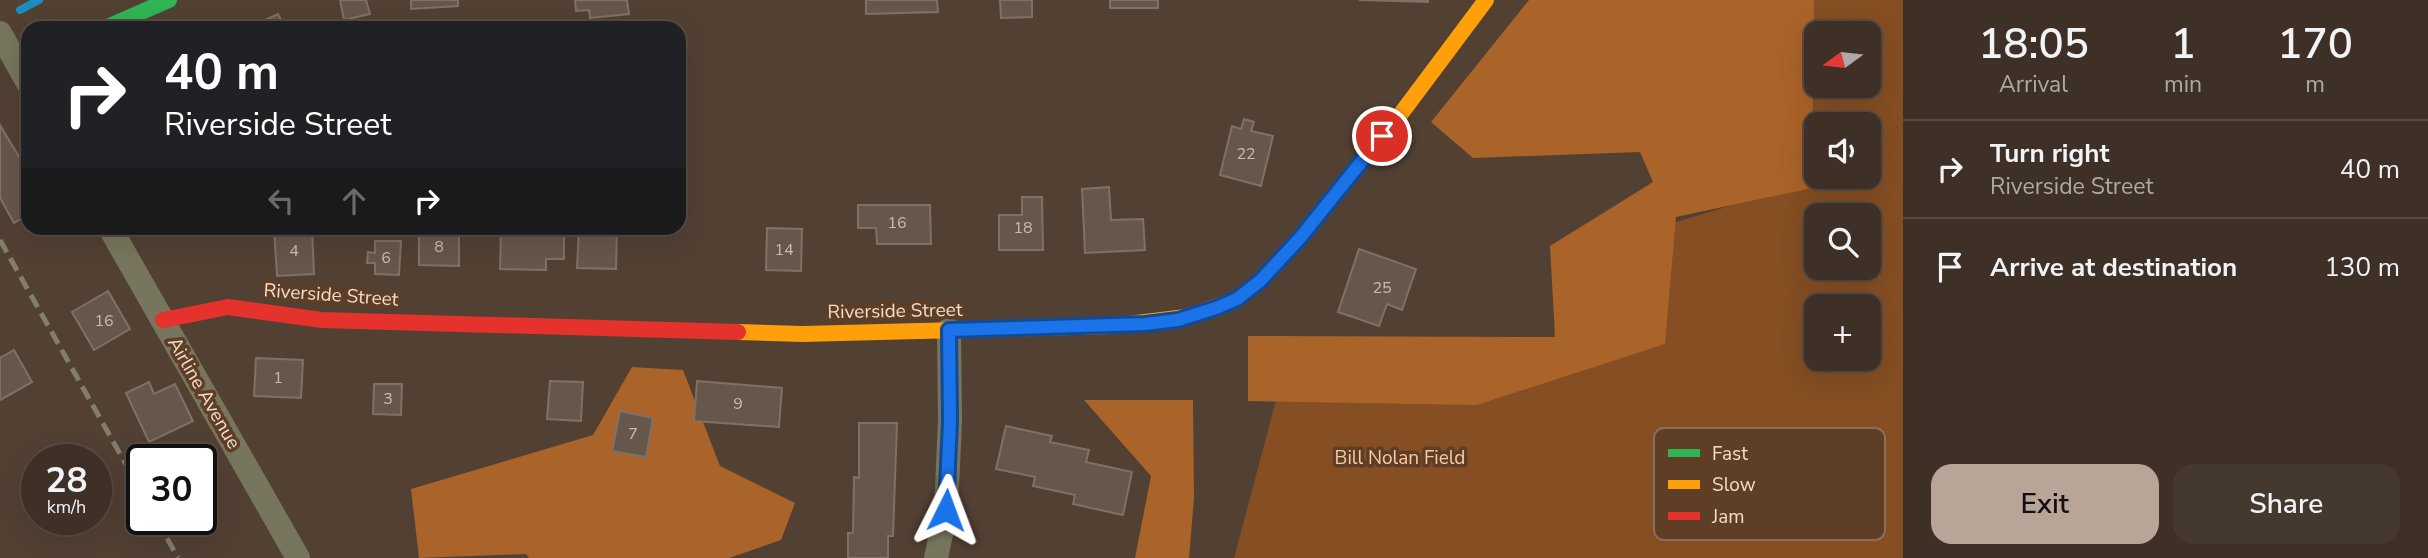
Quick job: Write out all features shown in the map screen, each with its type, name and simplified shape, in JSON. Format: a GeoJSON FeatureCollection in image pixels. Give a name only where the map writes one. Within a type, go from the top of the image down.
{"type":"FeatureCollection","features":[{"type":"Feature","properties":{"kind":"street"},"geometry":{"type":"LineString","coordinates":[[121,21],[169,0]]}},
{"type":"Feature","properties":{"kind":"street","name":"Riverside Street"},"geometry":{"type":"LineString","coordinates":[[163,320],[228,307],[322,320],[802,334],[1145,324],[1178,320],[1237,299],[1260,281],[1300,238],[1416,96],[1486,0]]}},
{"type":"Feature","properties":{"kind":"street"},"geometry":{"type":"LineString","coordinates":[[0,33],[21,64]]}},
{"type":"Feature","properties":{"kind":"street","name":"Airline Avenue"},"geometry":{"type":"LineString","coordinates":[[114,235],[298,558]]}},
{"type":"Feature","properties":{"kind":"street"},"geometry":{"type":"LineString","coordinates":[[936,558],[946,510],[950,421],[949,330]]}},
{"type":"Feature","properties":{"kind":"green space","name":"Bill Nolan Field"},"geometry":{"type":"Polygon","coordinates":[[[1814,0],[1903,0],[1903,558],[1234,558],[1287,359],[1566,360],[1620,239],[1804,183],[1804,189],[1881,189],[1881,112],[1813,112],[1813,98],[1881,98],[1881,21],[1814,21],[1814,0]]]}},
{"type":"Feature","properties":{"kind":"shaded area"},"geometry":{"type":"Polygon","coordinates":[[[1529,0],[1814,0],[1814,21],[1804,21],[1804,98],[1813,98],[1813,112],[1804,112],[1804,189],[1807,189],[1676,217],[1665,344],[1477,405],[1248,401],[1248,336],[1555,337],[1550,246],[1653,182],[1640,152],[1473,158],[1431,122],[1529,0]]]}},
{"type":"Feature","properties":{"kind":"shaded area"},"geometry":{"type":"Polygon","coordinates":[[[632,367],[683,370],[720,466],[795,503],[781,540],[729,558],[529,558],[526,554],[419,558],[411,489],[593,435],[632,367]]]}},
{"type":"Feature","properties":{"kind":"shaded area"},"geometry":{"type":"Polygon","coordinates":[[[1084,400],[1193,400],[1194,498],[1189,558],[1135,558],[1151,476],[1084,400]]]}},
{"type":"Feature","properties":{"kind":"building"},"geometry":{"type":"Polygon","coordinates":[[[340,0],[366,0],[370,14],[344,20],[340,0]]]}},
{"type":"Feature","properties":{"kind":"building"},"geometry":{"type":"Polygon","coordinates":[[[411,0],[458,0],[458,6],[411,9],[411,0]]]}},
{"type":"Feature","properties":{"kind":"building"},"geometry":{"type":"Polygon","coordinates":[[[575,0],[627,0],[629,14],[590,18],[589,10],[576,11],[575,0]]]}},
{"type":"Feature","properties":{"kind":"building"},"geometry":{"type":"Polygon","coordinates":[[[866,0],[937,0],[938,12],[866,14],[866,0]]]}},
{"type":"Feature","properties":{"kind":"building"},"geometry":{"type":"Polygon","coordinates":[[[1000,0],[1032,0],[1032,17],[1001,18],[1000,0]]]}},
{"type":"Feature","properties":{"kind":"building"},"geometry":{"type":"Polygon","coordinates":[[[1110,0],[1158,0],[1158,8],[1110,8],[1110,0]]]}},
{"type":"Feature","properties":{"kind":"building"},"geometry":{"type":"Polygon","coordinates":[[[1359,0],[1428,0],[1428,2],[1359,0]]]}},
{"type":"Feature","properties":{"kind":"building"},"geometry":{"type":"Polygon","coordinates":[[[278,14],[282,21],[263,21],[278,14]]]}},
{"type":"Feature","properties":{"kind":"building"},"geometry":{"type":"Polygon","coordinates":[[[1244,119],[1254,122],[1251,131],[1273,136],[1261,186],[1220,175],[1232,126],[1241,129],[1244,119]]]}},
{"type":"Feature","properties":{"kind":"building"},"geometry":{"type":"Polygon","coordinates":[[[0,125],[21,160],[21,219],[14,223],[0,198],[0,125]]]}},
{"type":"Feature","properties":{"kind":"building"},"geometry":{"type":"Polygon","coordinates":[[[1109,187],[1111,220],[1143,219],[1145,250],[1085,253],[1082,189],[1109,187]]]}},
{"type":"Feature","properties":{"kind":"building"},"geometry":{"type":"Polygon","coordinates":[[[1022,197],[1042,197],[1043,250],[999,250],[999,215],[1022,215],[1022,197]]]}},
{"type":"Feature","properties":{"kind":"building"},"geometry":{"type":"Polygon","coordinates":[[[858,205],[930,205],[931,244],[877,244],[876,228],[858,228],[858,205]]]}},
{"type":"Feature","properties":{"kind":"building"},"geometry":{"type":"Polygon","coordinates":[[[767,228],[802,229],[801,271],[766,270],[767,228]]]}},
{"type":"Feature","properties":{"kind":"building"},"geometry":{"type":"Polygon","coordinates":[[[274,235],[312,235],[314,274],[277,276],[274,235]]]}},
{"type":"Feature","properties":{"kind":"building"},"geometry":{"type":"Polygon","coordinates":[[[419,235],[459,235],[459,266],[419,265],[419,235]]]}},
{"type":"Feature","properties":{"kind":"building"},"geometry":{"type":"Polygon","coordinates":[[[501,235],[564,235],[564,259],[546,259],[546,270],[500,269],[501,235]]]}},
{"type":"Feature","properties":{"kind":"building"},"geometry":{"type":"Polygon","coordinates":[[[579,235],[617,235],[616,269],[577,268],[579,235]]]}},
{"type":"Feature","properties":{"kind":"building"},"geometry":{"type":"Polygon","coordinates":[[[375,241],[401,241],[399,275],[375,274],[375,263],[367,263],[368,252],[375,253],[375,241]]]}},
{"type":"Feature","properties":{"kind":"building"},"geometry":{"type":"Polygon","coordinates":[[[1359,249],[1416,269],[1402,310],[1387,304],[1379,326],[1338,312],[1359,249]]]}},
{"type":"Feature","properties":{"kind":"building"},"geometry":{"type":"Polygon","coordinates":[[[108,291],[130,329],[94,350],[72,312],[108,291]]]}},
{"type":"Feature","properties":{"kind":"building"},"geometry":{"type":"Polygon","coordinates":[[[14,350],[32,382],[0,400],[0,358],[14,350]]]}},
{"type":"Feature","properties":{"kind":"building"},"geometry":{"type":"Polygon","coordinates":[[[256,358],[303,360],[301,398],[254,396],[256,358]]]}},
{"type":"Feature","properties":{"kind":"building"},"geometry":{"type":"Polygon","coordinates":[[[550,381],[583,382],[581,421],[547,419],[550,381]]]}},
{"type":"Feature","properties":{"kind":"building"},"geometry":{"type":"Polygon","coordinates":[[[697,381],[782,388],[779,427],[694,421],[697,381]]]}},
{"type":"Feature","properties":{"kind":"building"},"geometry":{"type":"Polygon","coordinates":[[[149,382],[154,394],[175,384],[193,421],[149,442],[126,393],[149,382]]]}},
{"type":"Feature","properties":{"kind":"building"},"geometry":{"type":"Polygon","coordinates":[[[374,384],[402,384],[401,415],[373,414],[374,384]]]}},
{"type":"Feature","properties":{"kind":"building"},"geometry":{"type":"Polygon","coordinates":[[[620,411],[653,418],[646,457],[612,451],[620,411]]]}},
{"type":"Feature","properties":{"kind":"building"},"geometry":{"type":"Polygon","coordinates":[[[859,423],[897,423],[893,536],[888,536],[888,558],[848,558],[848,533],[853,533],[854,477],[859,478],[859,423]]]}},
{"type":"Feature","properties":{"kind":"building"},"geometry":{"type":"Polygon","coordinates":[[[1006,426],[1052,436],[1050,442],[1089,450],[1086,462],[1132,472],[1123,515],[1073,504],[1075,495],[1033,486],[1035,477],[996,469],[1006,426]]]}},
{"type":"Feature","properties":{"kind":"waterway"},"geometry":{"type":"LineString","coordinates":[[20,10],[39,0]]}},
{"type":"Feature","properties":{"kind":"railway"},"geometry":{"type":"LineString","coordinates":[[0,240],[126,464]]}},
{"type":"Feature","properties":{"kind":"railway"},"geometry":{"type":"LineString","coordinates":[[165,535],[178,558]]}},
{"type":"Feature","properties":{"kind":"traffic: fast"},"geometry":{"type":"LineString","coordinates":[[121,21],[169,0]]}},
{"type":"Feature","properties":{"kind":"traffic: slow"},"geometry":{"type":"LineString","coordinates":[[1394,123],[1486,0]]}},
{"type":"Feature","properties":{"kind":"traffic: slow"},"geometry":{"type":"LineString","coordinates":[[738,332],[802,334],[1112,326],[1186,317]]}},
{"type":"Feature","properties":{"kind":"traffic: jam"},"geometry":{"type":"LineString","coordinates":[[1186,317],[1237,299],[1260,281],[1300,238],[1394,123]]}},
{"type":"Feature","properties":{"kind":"traffic: jam"},"geometry":{"type":"LineString","coordinates":[[163,320],[228,307],[322,320],[738,332]]}},
{"type":"Feature","properties":{"kind":"route"},"geometry":{"type":"LineString","coordinates":[[946,510],[950,421],[949,330],[1145,324],[1178,320],[1237,299],[1260,281],[1300,238],[1382,136]]}}]}
